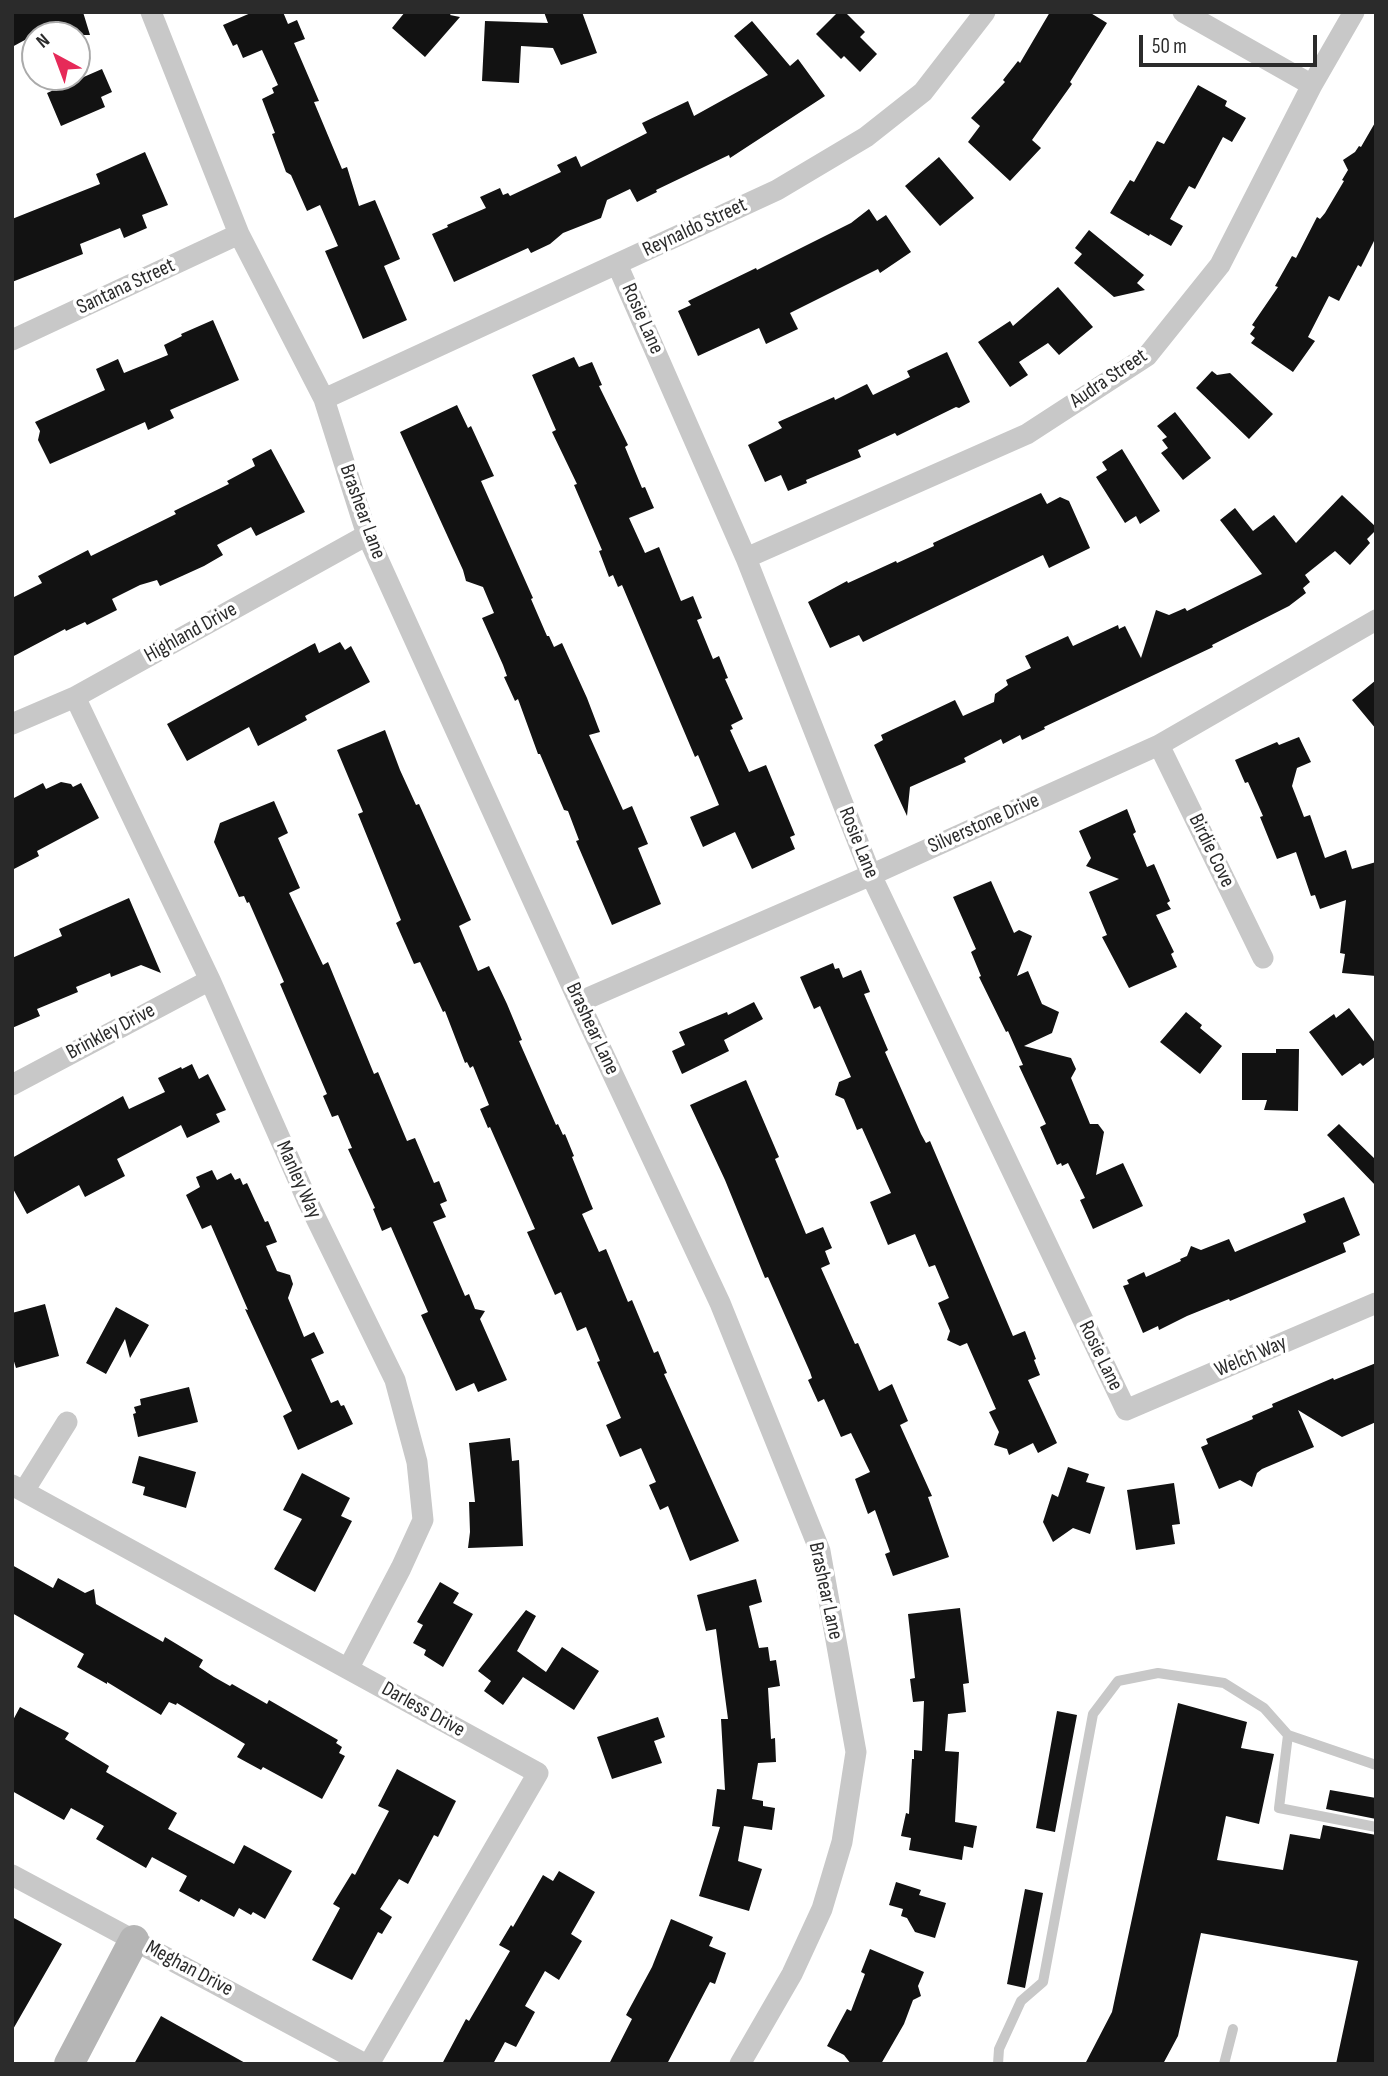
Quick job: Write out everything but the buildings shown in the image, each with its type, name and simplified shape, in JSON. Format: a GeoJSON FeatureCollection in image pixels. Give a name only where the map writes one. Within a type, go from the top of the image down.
{"type":"FeatureCollection","features":[{"type":"Feature","properties":{"kind":"street","name":"Brashear Lane"},"geometry":{"type":"LineString","coordinates":[[151,12],[239,234],[324,399],[367,535],[579,1002],[720,1303],[820,1551],[856,1752],[842,1842],[822,1909],[792,1974],[740,2064]]}},
{"type":"Feature","properties":{"kind":"street","name":"Reynaldo Street"},"geometry":{"type":"LineString","coordinates":[[324,399],[777,190],[866,137],[923,92],[985,12]]}},
{"type":"Feature","properties":{"kind":"street"},"geometry":{"type":"LineString","coordinates":[[1183,12],[1312,85]]}},
{"type":"Feature","properties":{"kind":"street","name":"Audra Street"},"geometry":{"type":"LineString","coordinates":[[746,558],[1027,434],[1147,356],[1220,265],[1312,85],[1354,12]]}},
{"type":"Feature","properties":{"kind":"street","name":"Santana Street"},"geometry":{"type":"LineString","coordinates":[[12,340],[239,234]]}},
{"type":"Feature","properties":{"kind":"street","name":"Rosie Lane"},"geometry":{"type":"LineString","coordinates":[[617,264],[746,558],[870,875],[1126,1410]]}},
{"type":"Feature","properties":{"kind":"street","name":"Highland Drive"},"geometry":{"type":"LineString","coordinates":[[12,724],[75,697],[367,535]]}},
{"type":"Feature","properties":{"kind":"street","name":"Silverstone Drive"},"geometry":{"type":"LineString","coordinates":[[579,1002],[1159,745],[1376,620]]}},
{"type":"Feature","properties":{"kind":"street","name":"Manley Way"},"geometry":{"type":"LineString","coordinates":[[75,697],[210,980],[308,1202],[395,1380],[417,1462],[423,1520],[348,1669]]}},
{"type":"Feature","properties":{"kind":"street","name":"Birdie Cove"},"geometry":{"type":"LineString","coordinates":[[1159,745],[1263,958]]}},
{"type":"Feature","properties":{"kind":"street","name":"Brinkley Drive"},"geometry":{"type":"LineString","coordinates":[[12,1085],[210,980]]}},
{"type":"Feature","properties":{"kind":"street","name":"Welch Way"},"geometry":{"type":"LineString","coordinates":[[1126,1410],[1376,1303]]}},
{"type":"Feature","properties":{"kind":"street"},"geometry":{"type":"LineString","coordinates":[[18,1488],[67,1422]]}},
{"type":"Feature","properties":{"kind":"street","name":"Darless Drive"},"geometry":{"type":"LineString","coordinates":[[18,1488],[538,1773],[367,2064]]}},
{"type":"Feature","properties":{"kind":"street","name":"Meghan Drive"},"geometry":{"type":"LineString","coordinates":[[12,1875],[367,2064]]}},
{"type":"Feature","properties":{"kind":"street"},"geometry":{"type":"LineString","coordinates":[[69,2064],[134,1940]]}},
{"type":"Feature","properties":{"kind":"lane"},"geometry":{"type":"LineString","coordinates":[[998,2064],[999,2049],[1021,2001],[1043,1982],[1093,1714],[1118,1681],[1158,1673],[1224,1683],[1264,1708],[1288,1735],[1376,1765]]}},
{"type":"Feature","properties":{"kind":"lane"},"geometry":{"type":"LineString","coordinates":[[1288,1735],[1279,1808],[1376,1828]]}},
{"type":"Feature","properties":{"kind":"lane"},"geometry":{"type":"LineString","coordinates":[[1224,2064],[1233,2028]]}}]}
